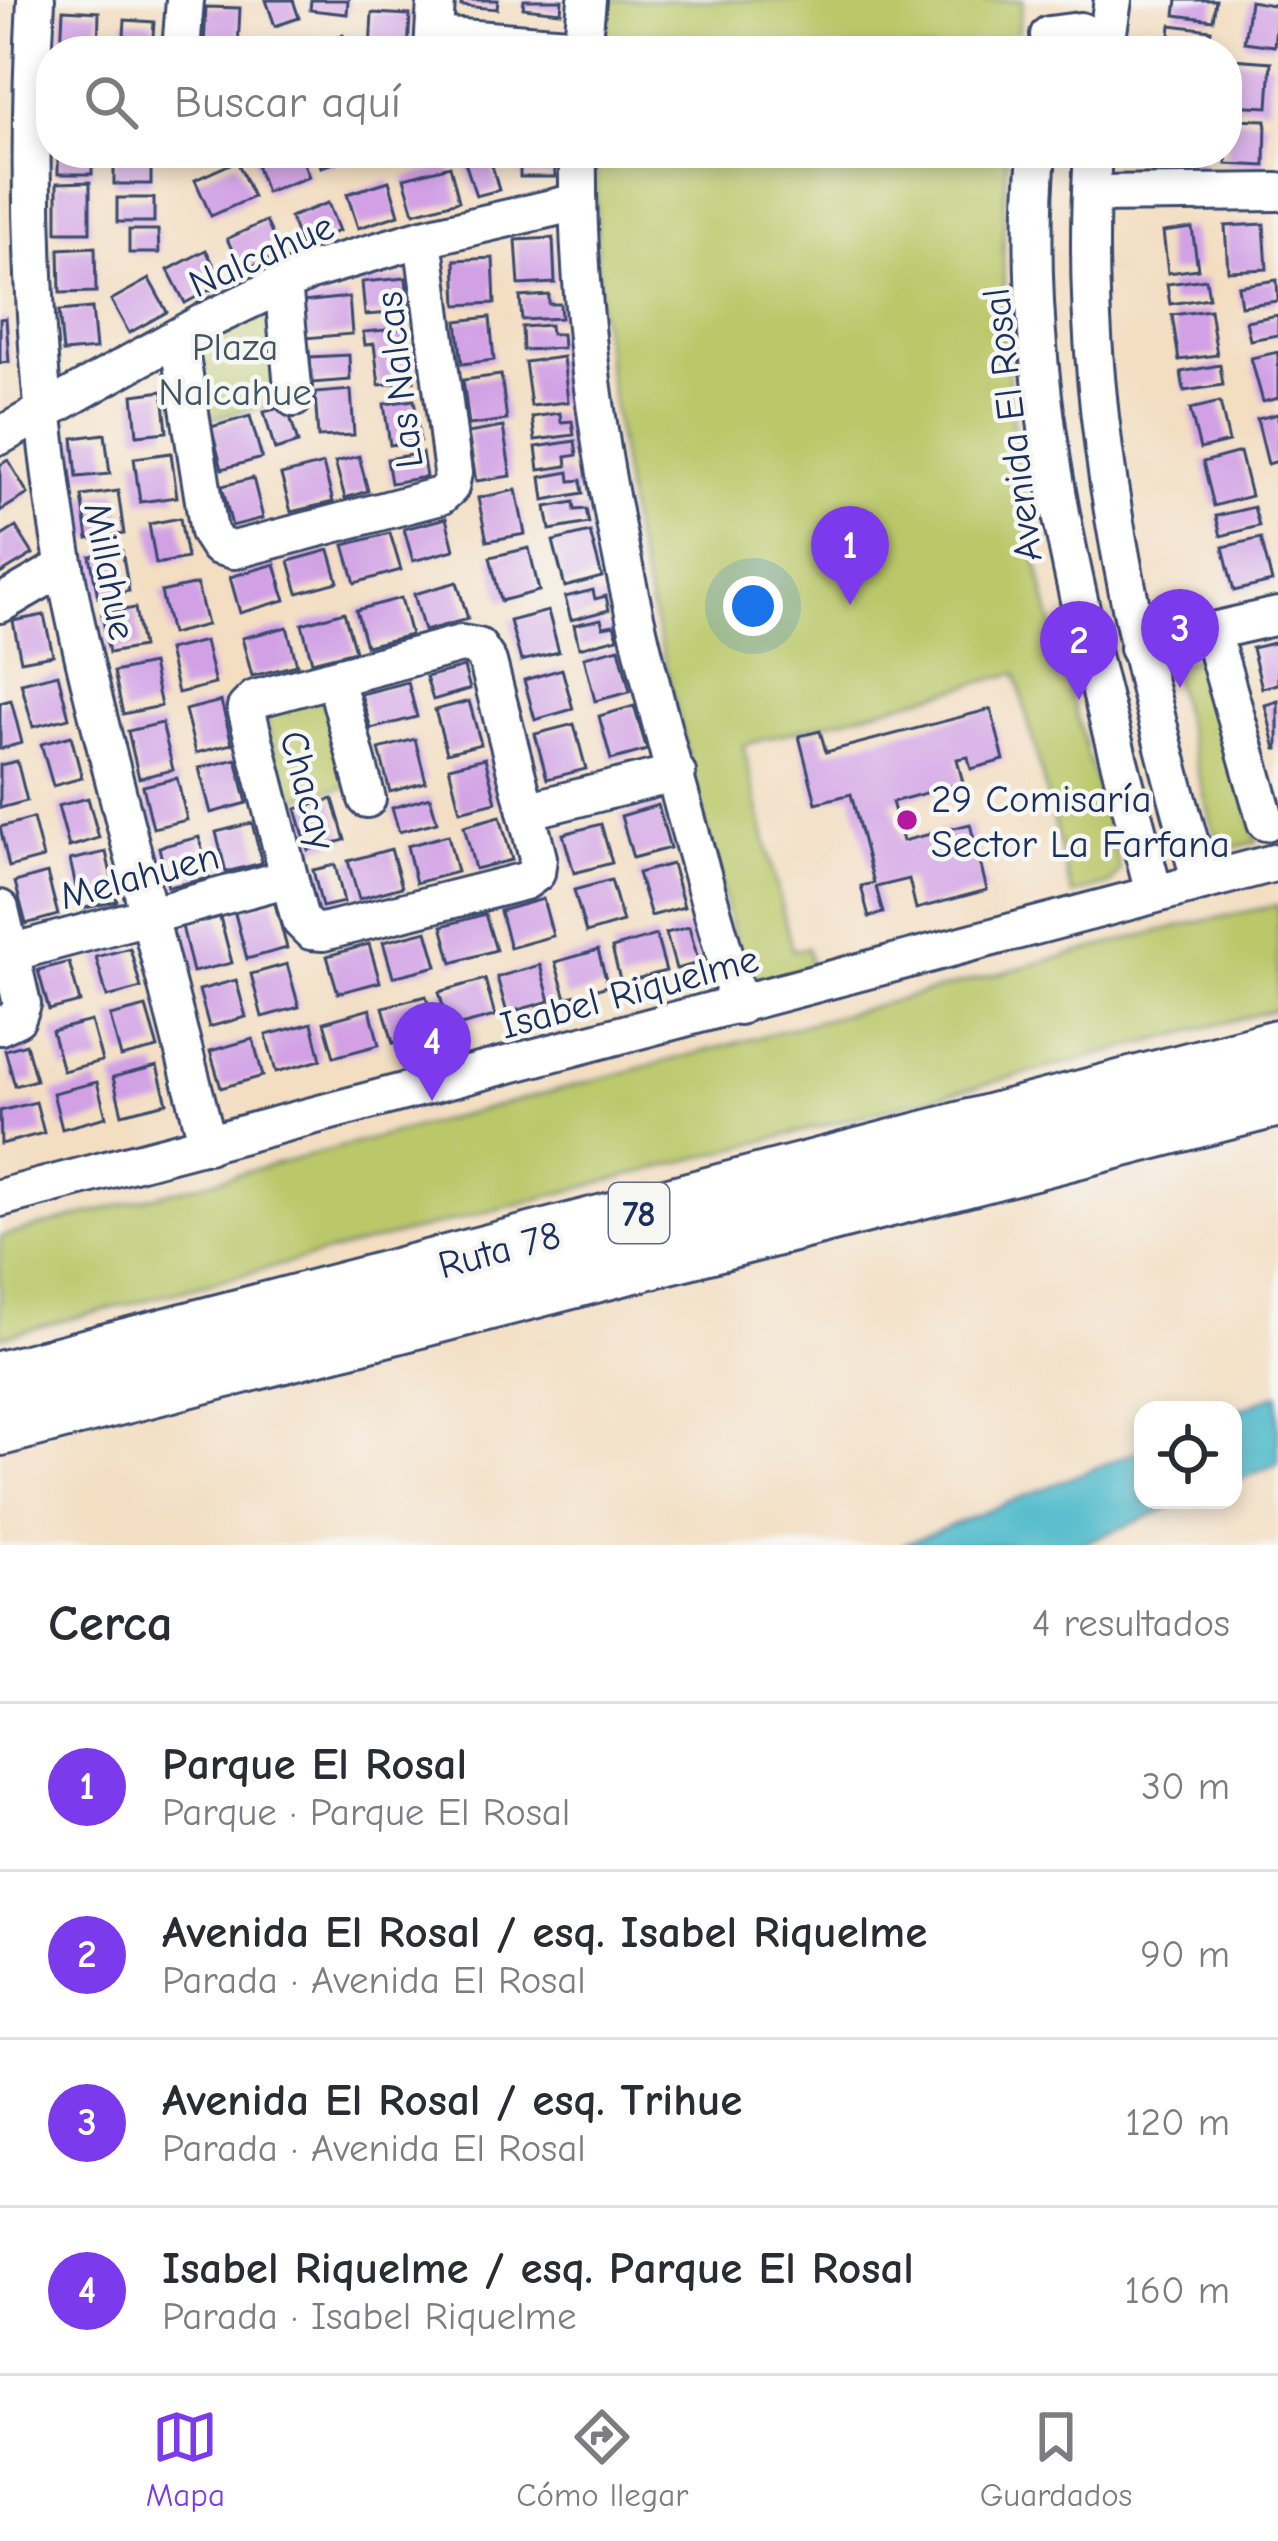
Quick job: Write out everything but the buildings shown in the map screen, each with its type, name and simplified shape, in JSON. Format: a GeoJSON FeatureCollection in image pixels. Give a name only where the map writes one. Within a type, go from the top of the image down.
{"type":"FeatureCollection","features":[{"type":"Feature","properties":{"kind":"highway","name":"Ruta 78"},"geometry":{"type":"LineString","coordinates":[[0,1379],[1278,1047]]}},
{"type":"Feature","properties":{"kind":"highway","name":"Ruta 78"},"geometry":{"type":"LineString","coordinates":[[0,1428],[1278,1099]]}},
{"type":"Feature","properties":{"kind":"street","name":"Millahue"},"geometry":{"type":"LineString","coordinates":[[36,0],[32,230],[44,410],[65,566],[208,1144]]}},
{"type":"Feature","properties":{"kind":"street"},"geometry":{"type":"LineString","coordinates":[[182,36],[185,0]]}},
{"type":"Feature","properties":{"kind":"street"},"geometry":{"type":"LineString","coordinates":[[583,36],[587,0]]}},
{"type":"Feature","properties":{"kind":"street"},"geometry":{"type":"LineString","coordinates":[[1108,36],[1113,0]]}},
{"type":"Feature","properties":{"kind":"street"},"geometry":{"type":"LineString","coordinates":[[1050,28],[1088,36]]}},
{"type":"Feature","properties":{"kind":"street"},"geometry":{"type":"LineString","coordinates":[[434,29],[486,36]]}},
{"type":"Feature","properties":{"kind":"street"},"geometry":{"type":"LineString","coordinates":[[578,168],[584,327],[600,454],[623,567],[739,1006]]}},
{"type":"Feature","properties":{"kind":"street","name":"Avenida El Rosal"},"geometry":{"type":"LineString","coordinates":[[1037,168],[1037,343],[1051,466],[1070,568],[1154,893]]}},
{"type":"Feature","properties":{"kind":"street"},"geometry":{"type":"LineString","coordinates":[[1092,168],[1093,340],[1111,513],[1138,649],[1201,882]]}},
{"type":"Feature","properties":{"kind":"street"},"geometry":{"type":"LineString","coordinates":[[1091,194],[1278,192]]}},
{"type":"Feature","properties":{"kind":"street","name":"Nalcahue"},"geometry":{"type":"LineString","coordinates":[[0,436],[283,283],[423,238],[578,202]]}},
{"type":"Feature","properties":{"kind":"street","name":"Las Nalcas"},"geometry":{"type":"LineString","coordinates":[[178,338],[209,532],[218,547],[234,550],[440,496],[450,487],[453,473],[423,238]]}},
{"type":"Feature","properties":{"kind":"street"},"geometry":{"type":"LineString","coordinates":[[283,283],[294,398]]}},
{"type":"Feature","properties":{"kind":"street"},"geometry":{"type":"LineString","coordinates":[[1037,343],[1069,350],[1093,340]]}},
{"type":"Feature","properties":{"kind":"street"},"geometry":{"type":"LineString","coordinates":[[0,604],[65,566]]}},
{"type":"Feature","properties":{"kind":"street"},"geometry":{"type":"LineString","coordinates":[[1138,649],[1278,616]]}},
{"type":"Feature","properties":{"kind":"street"},"geometry":{"type":"LineString","coordinates":[[1212,634],[1266,822]]}},
{"type":"Feature","properties":{"kind":"street","name":"Chacay"},"geometry":{"type":"LineString","coordinates":[[461,644],[478,647],[488,662],[526,811],[539,863],[529,880],[316,933],[300,920],[247,708],[255,699],[461,644]]}},
{"type":"Feature","properties":{"kind":"street"},"geometry":{"type":"LineString","coordinates":[[335,678],[368,800]]}},
{"type":"Feature","properties":{"kind":"street"},"geometry":{"type":"LineString","coordinates":[[526,811],[677,773]]}},
{"type":"Feature","properties":{"kind":"street","name":"Isabel Riquelme"},"geometry":{"type":"LineString","coordinates":[[0,1198],[1278,862]]}},
{"type":"Feature","properties":{"kind":"street","name":"Melahuen"},"geometry":{"type":"LineString","coordinates":[[10,953],[289,878]]}},
{"type":"Feature","properties":{"kind":"street"},"geometry":{"type":"LineString","coordinates":[[0,909],[22,1004],[16,1018],[0,1026]]}},
{"type":"Feature","properties":{"kind":"green space"},"geometry":{"type":"Polygon","coordinates":[[[604,0],[1023,0],[1017,36],[601,36],[604,0]]]}},
{"type":"Feature","properties":{"kind":"green space"},"geometry":{"type":"Polygon","coordinates":[[[595,168],[1006,168],[1004,304],[1017,454],[1049,611],[1120,870],[1110,884],[1072,895],[1016,673],[743,745],[792,950],[807,948],[811,966],[761,983],[739,958],[631,527],[598,298],[595,168]]]}},
{"type":"Feature","properties":{"kind":"green space","name":"Plaza Nalcahue"},"geometry":{"type":"Polygon","coordinates":[[[267,306],[284,402],[199,421],[192,348],[267,306]]]}},
{"type":"Feature","properties":{"kind":"green space"},"geometry":{"type":"Polygon","coordinates":[[[1208,656],[1257,842],[1232,848],[1213,829],[1170,666],[1208,656]]]}},
{"type":"Feature","properties":{"kind":"green space"},"geometry":{"type":"Polygon","coordinates":[[[320,691],[350,786],[286,801],[264,712],[320,691]]]}},
{"type":"Feature","properties":{"kind":"green space"},"geometry":{"type":"Polygon","coordinates":[[[1278,905],[1278,1009],[0,1337],[0,1237],[1171,928],[1278,905]]]}},
{"type":"Feature","properties":{"kind":"water"},"geometry":{"type":"Polygon","coordinates":[[[1278,1394],[1278,1464],[1242,1478],[1242,1408],[1278,1394]]]}},
{"type":"Feature","properties":{"kind":"water"},"geometry":{"type":"Polygon","coordinates":[[[1134,1453],[1134,1509],[1167,1509],[1079,1545],[902,1545],[1134,1453]]]}},
{"type":"Feature","properties":{"kind":"place","name":"Parque El Rosal"},"geometry":{"type":"Point","coordinates":[850,605]}},
{"type":"Feature","properties":{"kind":"place","name":"Avenida El Rosal / esq. Trihue"},"geometry":{"type":"Point","coordinates":[1180,688]}},
{"type":"Feature","properties":{"kind":"place","name":"Avenida El Rosal / esq. Isabel Riquelme"},"geometry":{"type":"Point","coordinates":[1079,700]}},
{"type":"Feature","properties":{"kind":"place","name":"29 Comisaría Sector La Farfana"},"geometry":{"type":"Point","coordinates":[907,820]}},
{"type":"Feature","properties":{"kind":"place","name":"Isabel Riquelme / esq. Parque El Rosal"},"geometry":{"type":"Point","coordinates":[432,1101]}}]}
